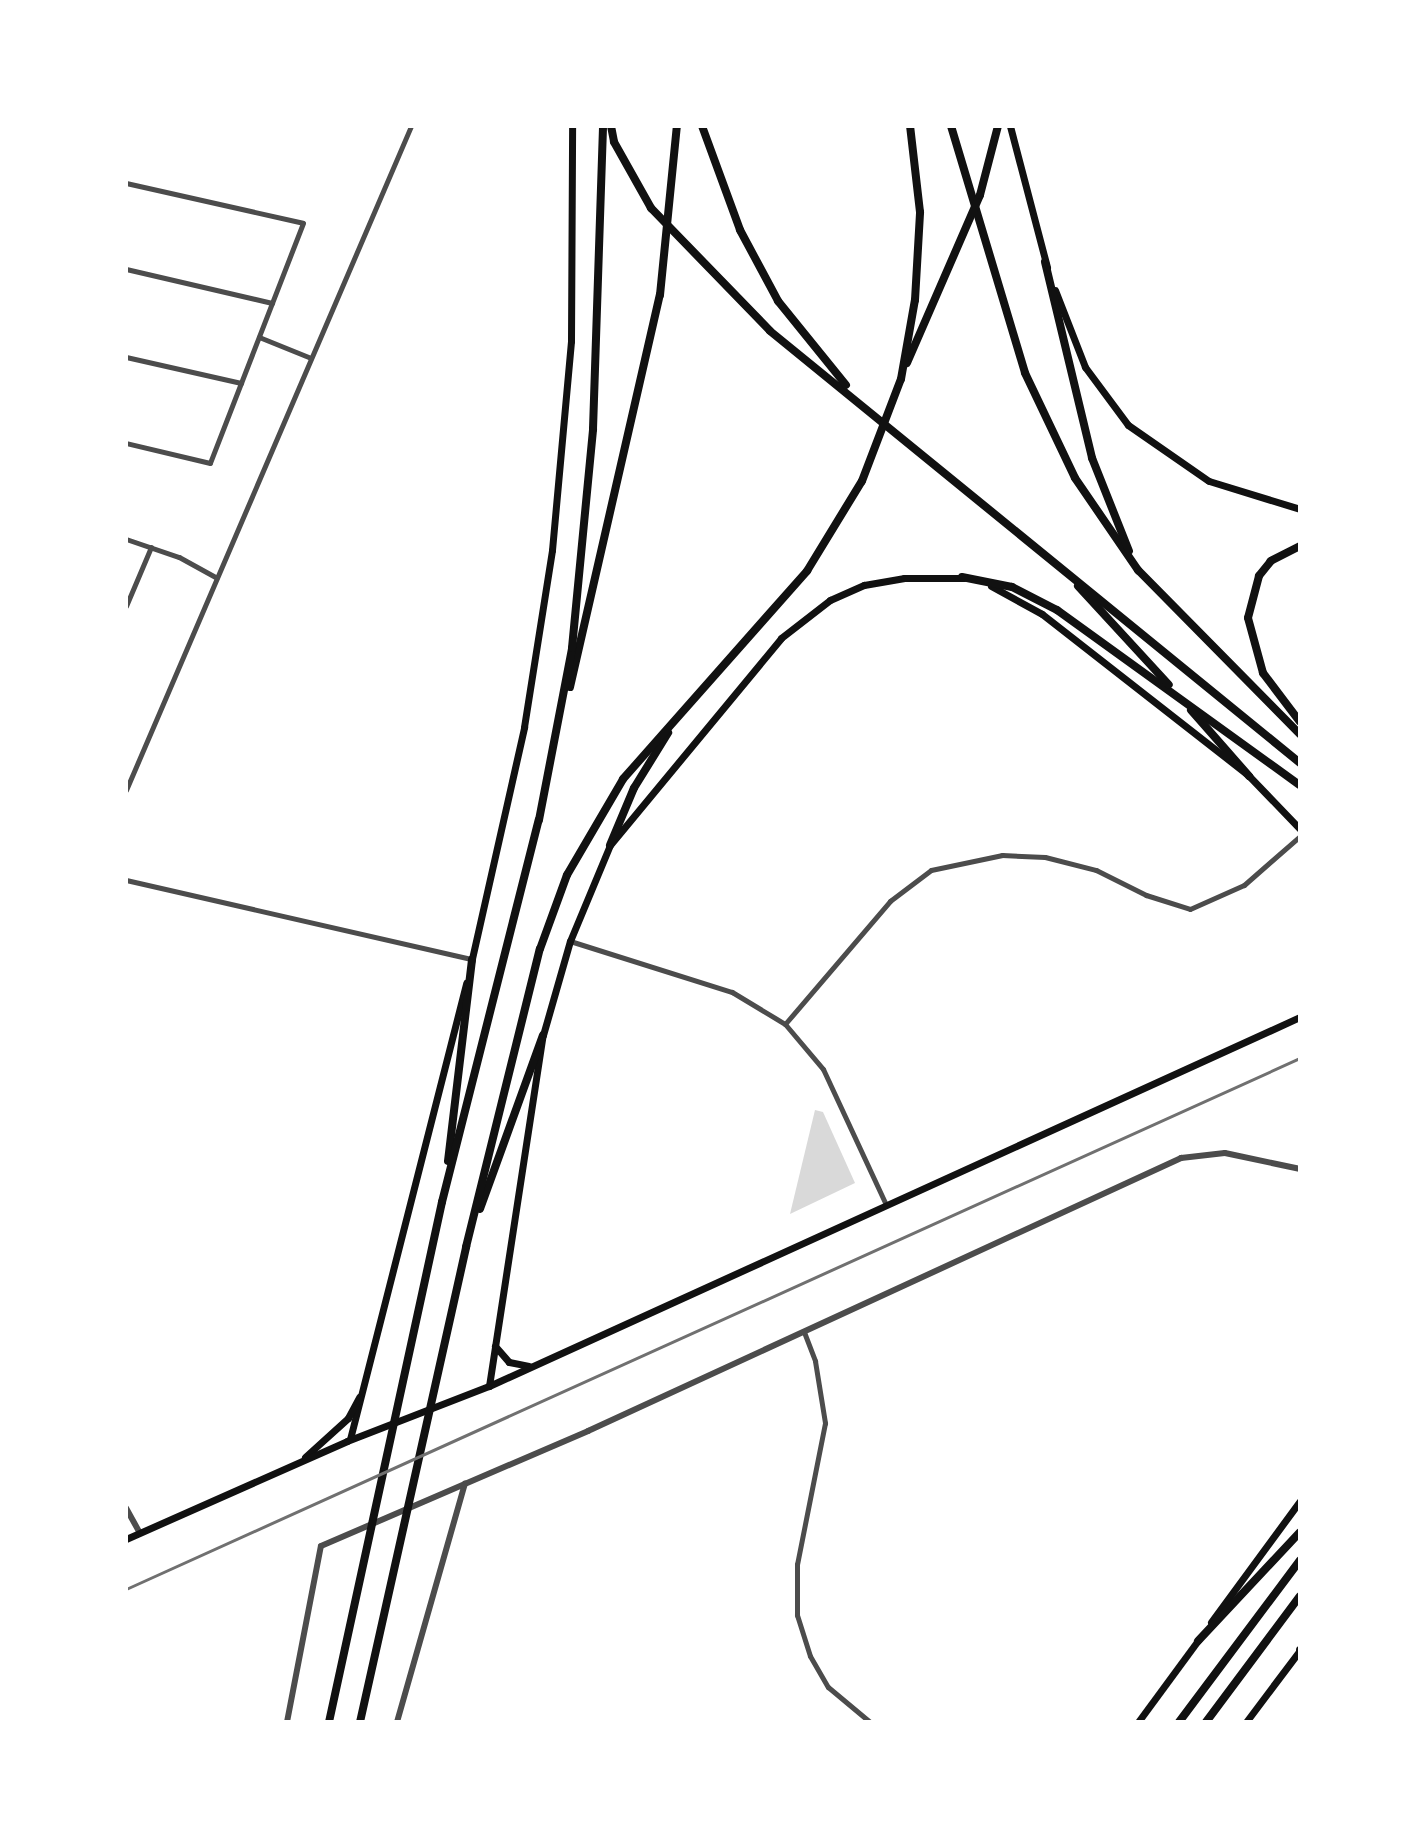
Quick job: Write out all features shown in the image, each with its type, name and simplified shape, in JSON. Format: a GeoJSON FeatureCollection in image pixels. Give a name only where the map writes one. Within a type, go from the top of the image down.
{"type":"FeatureCollection","features":[{"type":"Feature","properties":{"kind":"highway"},"geometry":{"type":"LineString","coordinates":[[539,820],[572,648],[586,528],[598,344],[603,126]]}},
{"type":"Feature","properties":{"kind":"highway"},"geometry":{"type":"LineString","coordinates":[[611,126],[614,142],[651,208],[770,331],[870,409],[1300,763]]}},
{"type":"Feature","properties":{"kind":"highway"},"geometry":{"type":"LineString","coordinates":[[329,1722],[404,1391],[442,1202],[539,820],[660,295],[677,126]]}},
{"type":"Feature","properties":{"kind":"highway"},"geometry":{"type":"LineString","coordinates":[[702,126],[740,230],[778,301],[870,409]]}},
{"type":"Feature","properties":{"kind":"highway"},"geometry":{"type":"LineString","coordinates":[[901,379],[920,254],[910,126]]}},
{"type":"Feature","properties":{"kind":"highway"},"geometry":{"type":"LineString","coordinates":[[951,126],[1025,373],[1075,478],[1138,570],[1300,734]]}},
{"type":"Feature","properties":{"kind":"highway"},"geometry":{"type":"LineString","coordinates":[[360,1722],[466,1247],[540,949],[567,875],[623,779],[807,571],[862,481],[901,379],[959,244],[992,155],[998,126]]}},
{"type":"Feature","properties":{"kind":"highway"},"geometry":{"type":"LineString","coordinates":[[1045,262],[1092,458],[1138,570]]}},
{"type":"Feature","properties":{"kind":"highway"},"geometry":{"type":"LineString","coordinates":[[1300,546],[1271,561],[1259,576],[1248,618],[1263,673],[1300,722]]}},
{"type":"Feature","properties":{"kind":"highway"},"geometry":{"type":"LineString","coordinates":[[1056,561],[1249,776]]}},
{"type":"Feature","properties":{"kind":"highway"},"geometry":{"type":"LineString","coordinates":[[962,577],[1033,597],[1108,646],[1300,785]]}},
{"type":"Feature","properties":{"kind":"highway"},"geometry":{"type":"LineString","coordinates":[[610,845],[634,788],[683,710]]}},
{"type":"Feature","properties":{"kind":"highway"},"geometry":{"type":"LineString","coordinates":[[442,1202],[472,959]]}},
{"type":"Feature","properties":{"kind":"highway"},"geometry":{"type":"LineString","coordinates":[[466,1247],[543,1035]]}},
{"type":"Feature","properties":{"kind":"highway"},"geometry":{"type":"LineString","coordinates":[[1198,1641],[1300,1532]]}},
{"type":"Feature","properties":{"kind":"highway"},"geometry":{"type":"LineString","coordinates":[[1179,1722],[1300,1560]]}},
{"type":"Feature","properties":{"kind":"highway"},"geometry":{"type":"LineString","coordinates":[[1206,1722],[1300,1596]]}},
{"type":"Feature","properties":{"kind":"main road"},"geometry":{"type":"LineString","coordinates":[[350,1439],[472,959],[524,727],[555,523],[571,327],[572,126]]}},
{"type":"Feature","properties":{"kind":"main road"},"geometry":{"type":"LineString","coordinates":[[1010,126],[1045,262],[1085,367],[1128,425],[1209,481],[1300,509]]}},
{"type":"Feature","properties":{"kind":"main road"},"geometry":{"type":"LineString","coordinates":[[489,1386],[543,1035],[570,941],[610,845],[781,638],[830,600],[864,585],[904,578],[962,577],[998,588],[1042,614],[1249,776],[1300,829]]}},
{"type":"Feature","properties":{"kind":"main road"},"geometry":{"type":"LineString","coordinates":[[126,1539],[350,1439],[489,1386],[1300,1017]]}},
{"type":"Feature","properties":{"kind":"main road"},"geometry":{"type":"LineString","coordinates":[[495,1346],[509,1362],[531,1367]]}},
{"type":"Feature","properties":{"kind":"main road"},"geometry":{"type":"LineString","coordinates":[[300,1461],[348,1418],[359,1397]]}},
{"type":"Feature","properties":{"kind":"main road"},"geometry":{"type":"LineString","coordinates":[[1138,1722],[1300,1501]]}},
{"type":"Feature","properties":{"kind":"main road"},"geometry":{"type":"LineString","coordinates":[[1246,1722],[1300,1650]]}},
{"type":"Feature","properties":{"kind":"street"},"geometry":{"type":"LineString","coordinates":[[126,790],[411,126]]}},
{"type":"Feature","properties":{"kind":"street"},"geometry":{"type":"LineString","coordinates":[[126,183],[303,223],[210,463],[126,443]]}},
{"type":"Feature","properties":{"kind":"street"},"geometry":{"type":"LineString","coordinates":[[126,269],[272,303]]}},
{"type":"Feature","properties":{"kind":"street"},"geometry":{"type":"LineString","coordinates":[[259,337],[311,358]]}},
{"type":"Feature","properties":{"kind":"street"},"geometry":{"type":"LineString","coordinates":[[126,357],[241,383]]}},
{"type":"Feature","properties":{"kind":"street"},"geometry":{"type":"LineString","coordinates":[[126,539],[151,547],[217,578]]}},
{"type":"Feature","properties":{"kind":"street"},"geometry":{"type":"LineString","coordinates":[[126,606],[151,547]]}},
{"type":"Feature","properties":{"kind":"street"},"geometry":{"type":"LineString","coordinates":[[785,1024],[890,901],[931,870],[1002,855],[1045,857],[1096,870],[1146,895],[1190,909],[1244,885],[1300,836]]}},
{"type":"Feature","properties":{"kind":"street"},"geometry":{"type":"LineString","coordinates":[[126,880],[472,959]]}},
{"type":"Feature","properties":{"kind":"street"},"geometry":{"type":"LineString","coordinates":[[570,941],[732,992],[785,1024],[823,1069],[886,1206]]}},
{"type":"Feature","properties":{"kind":"street"},"geometry":{"type":"LineString","coordinates":[[287,1722],[321,1546],[804,1332],[1181,1158],[1225,1153],[1300,1169]]}},
{"type":"Feature","properties":{"kind":"street"},"geometry":{"type":"LineString","coordinates":[[804,1332],[815,1361],[825,1423],[794,1595],[817,1670],[838,1697],[870,1722]]}},
{"type":"Feature","properties":{"kind":"street"},"geometry":{"type":"LineString","coordinates":[[397,1722],[465,1483]]}},
{"type":"Feature","properties":{"kind":"street"},"geometry":{"type":"LineString","coordinates":[[126,1508],[140,1533]]}},
{"type":"Feature","properties":{"kind":"shaded area"},"geometry":{"type":"Polygon","coordinates":[[[815,1110],[823,1112],[855,1183],[790,1214],[815,1110]]]}},
{"type":"Feature","properties":{"kind":"railway"},"geometry":{"type":"LineString","coordinates":[[126,1589],[1300,1058]]}}]}
